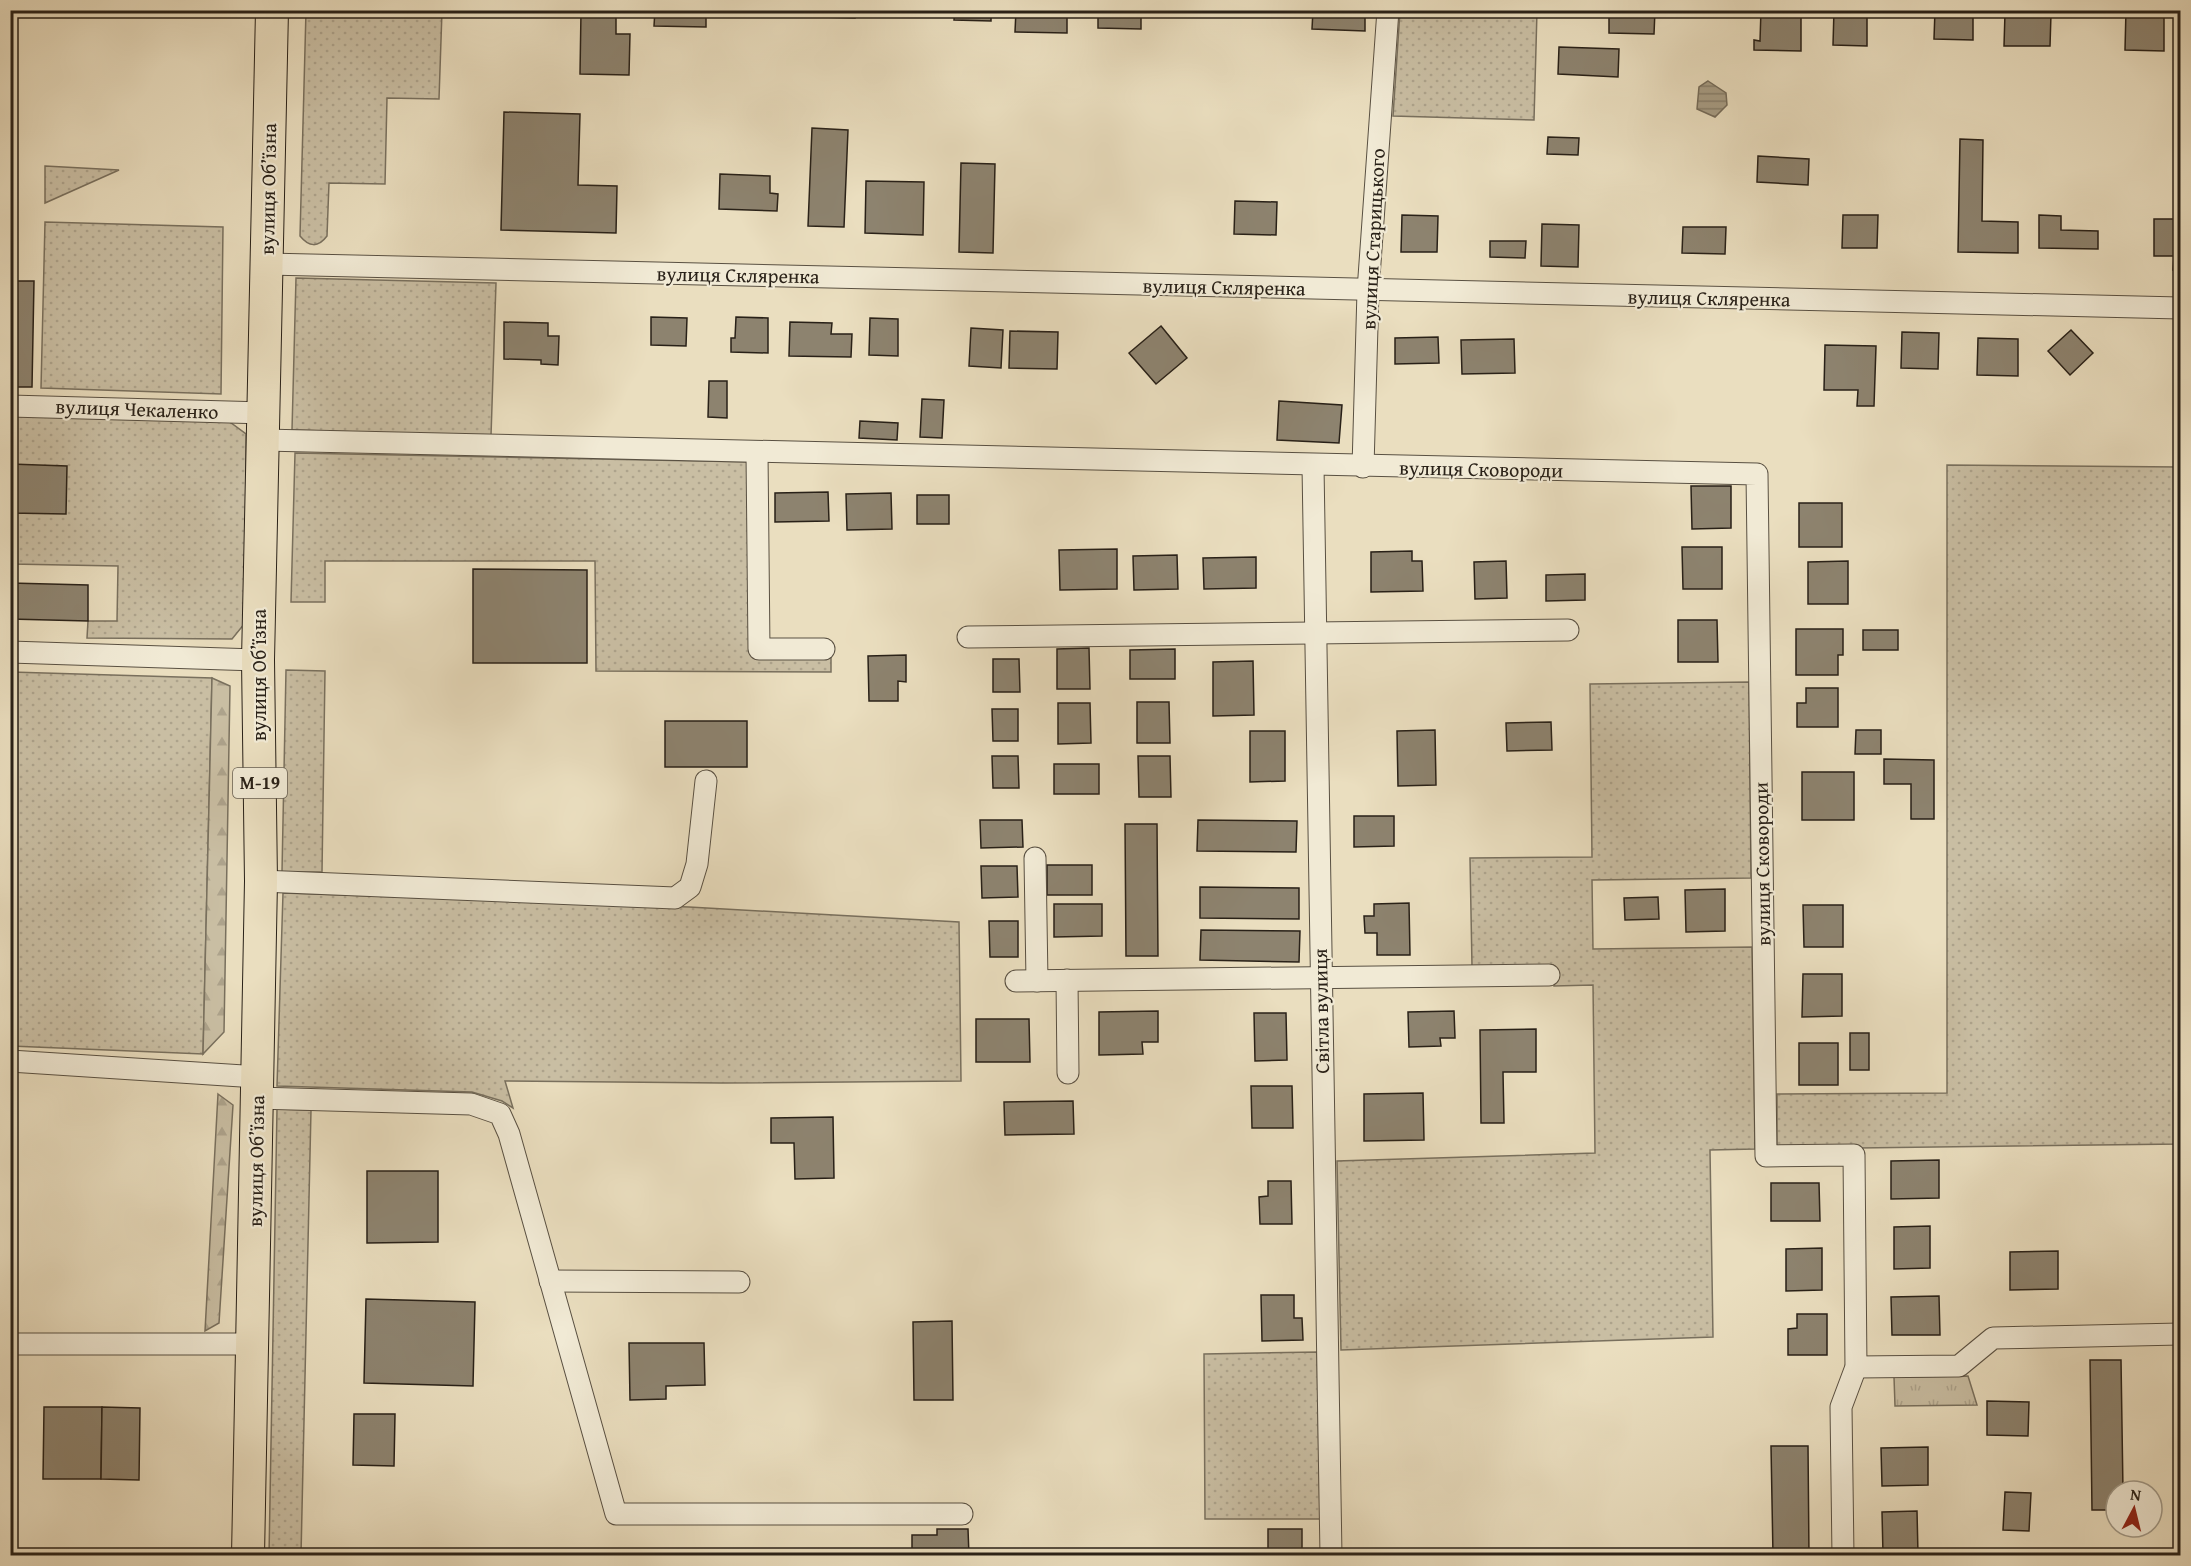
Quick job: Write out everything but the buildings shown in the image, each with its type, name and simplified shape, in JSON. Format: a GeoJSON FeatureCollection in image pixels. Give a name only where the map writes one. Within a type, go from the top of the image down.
{"type":"FeatureCollection","features":[{"type":"Feature","properties":{"kind":"highway","name":"вулиця Об’їзна"},"geometry":{"type":"LineString","coordinates":[[248,1556],[261,881],[258,660],[272,10]]}},
{"type":"Feature","properties":{"kind":"street","name":"вулиця Старицького"},"geometry":{"type":"LineString","coordinates":[[1363,467],[1368,291],[1388,10]]}},
{"type":"Feature","properties":{"kind":"street","name":"вулиця Скляренка"},"geometry":{"type":"LineString","coordinates":[[267,264],[2181,308]]}},
{"type":"Feature","properties":{"kind":"street","name":"вулиця Чекаленко"},"geometry":{"type":"LineString","coordinates":[[10,406],[263,427],[757,452],[1363,467]]}},
{"type":"Feature","properties":{"kind":"street"},"geometry":{"type":"LineString","coordinates":[[757,452],[759,649],[824,649]]}},
{"type":"Feature","properties":{"kind":"street","name":"Світла вулиця"},"geometry":{"type":"LineString","coordinates":[[1313,465],[1331,1556]]}},
{"type":"Feature","properties":{"kind":"street","name":"вулиця Сковороди"},"geometry":{"type":"LineString","coordinates":[[1363,467],[1757,474],[1766,1156],[1854,1155],[1856,1367],[1841,1407],[1843,1556]]}},
{"type":"Feature","properties":{"kind":"street"},"geometry":{"type":"LineString","coordinates":[[968,637],[1568,630]]}},
{"type":"Feature","properties":{"kind":"street"},"geometry":{"type":"LineString","coordinates":[[10,652],[258,660]]}},
{"type":"Feature","properties":{"kind":"street"},"geometry":{"type":"LineString","coordinates":[[261,881],[675,898],[690,887],[698,864],[706,781]]}},
{"type":"Feature","properties":{"kind":"street"},"geometry":{"type":"LineString","coordinates":[[1035,858],[1026,981],[1549,975]]}},
{"type":"Feature","properties":{"kind":"street"},"geometry":{"type":"LineString","coordinates":[[1068,980],[1068,1073]]}},
{"type":"Feature","properties":{"kind":"street"},"geometry":{"type":"LineString","coordinates":[[10,1061],[257,1088],[471,1104],[500,1114],[509,1134],[616,1514],[962,1514]]}},
{"type":"Feature","properties":{"kind":"street"},"geometry":{"type":"LineString","coordinates":[[550,1281],[739,1282]]}},
{"type":"Feature","properties":{"kind":"street"},"geometry":{"type":"LineString","coordinates":[[1856,1367],[1959,1366],[1993,1338],[2181,1334]]}},
{"type":"Feature","properties":{"kind":"street"},"geometry":{"type":"LineString","coordinates":[[10,1344],[253,1344]]}},
{"type":"Feature","properties":{"kind":"green space"},"geometry":{"type":"Polygon","coordinates":[[[306,11],[442,11],[439,99],[387,98],[385,184],[329,183],[327,236],[314,245],[300,236],[306,11]]]}},
{"type":"Feature","properties":{"kind":"green space"},"geometry":{"type":"Polygon","coordinates":[[[1400,11],[1537,11],[1534,120],[1393,116],[1400,11]]]}},
{"type":"Feature","properties":{"kind":"green space"},"geometry":{"type":"Polygon","coordinates":[[[45,166],[119,170],[45,203],[45,166]]]}},
{"type":"Feature","properties":{"kind":"green space"},"geometry":{"type":"Polygon","coordinates":[[[45,222],[223,227],[221,394],[41,388],[45,222]]]}},
{"type":"Feature","properties":{"kind":"green space"},"geometry":{"type":"Polygon","coordinates":[[[296,278],[496,283],[491,436],[292,430],[296,278]]]}},
{"type":"Feature","properties":{"kind":"green space"},"geometry":{"type":"Polygon","coordinates":[[[11,416],[223,417],[246,434],[245,623],[232,639],[87,638],[88,621],[117,621],[118,566],[11,564],[11,416]]]}},
{"type":"Feature","properties":{"kind":"green space"},"geometry":{"type":"Polygon","coordinates":[[[295,453],[751,462],[753,657],[831,657],[831,672],[596,671],[595,561],[325,561],[325,602],[291,602],[295,453]]]}},
{"type":"Feature","properties":{"kind":"green space"},"geometry":{"type":"Polygon","coordinates":[[[1947,465],[2180,467],[2180,1144],[1777,1149],[1777,1094],[1947,1093],[1947,465]]]}},
{"type":"Feature","properties":{"kind":"green space"},"geometry":{"type":"Polygon","coordinates":[[[286,670],[325,671],[322,872],[282,872],[286,670]]]}},
{"type":"Feature","properties":{"kind":"green space"},"geometry":{"type":"Polygon","coordinates":[[[11,672],[212,678],[203,1054],[11,1046],[11,672]]]}},
{"type":"Feature","properties":{"kind":"green space"},"geometry":{"type":"Polygon","coordinates":[[[212,678],[230,686],[224,1032],[203,1054],[212,678]]]}},
{"type":"Feature","properties":{"kind":"green space"},"geometry":{"type":"Polygon","coordinates":[[[1749,682],[1751,878],[1592,880],[1593,949],[1752,947],[1755,1149],[1710,1150],[1713,1337],[1341,1350],[1337,1161],[1595,1153],[1593,985],[1554,986],[1553,965],[1472,966],[1470,858],[1592,857],[1590,684],[1749,682]]]}},
{"type":"Feature","properties":{"kind":"green space"},"geometry":{"type":"Polygon","coordinates":[[[283,893],[689,907],[959,922],[961,1081],[722,1083],[505,1081],[513,1108],[502,1101],[472,1092],[277,1086],[283,893]]]}},
{"type":"Feature","properties":{"kind":"green space"},"geometry":{"type":"Polygon","coordinates":[[[218,1094],[233,1105],[219,1323],[205,1331],[218,1094]]]}},
{"type":"Feature","properties":{"kind":"green space"},"geometry":{"type":"Polygon","coordinates":[[[277,1109],[311,1110],[301,1555],[269,1556],[277,1109]]]}},
{"type":"Feature","properties":{"kind":"green space"},"geometry":{"type":"Polygon","coordinates":[[[1317,1352],[1320,1519],[1205,1519],[1204,1354],[1317,1352]]]}},
{"type":"Feature","properties":{"kind":"green space"},"geometry":{"type":"Polygon","coordinates":[[[1968,1376],[1977,1405],[1895,1406],[1894,1377],[1968,1376]]]}},
{"type":"Feature","properties":{"kind":"shaded area"},"geometry":{"type":"Polygon","coordinates":[[[1708,81],[1726,93],[1727,105],[1715,117],[1697,109],[1699,87],[1708,81]]]}}]}
